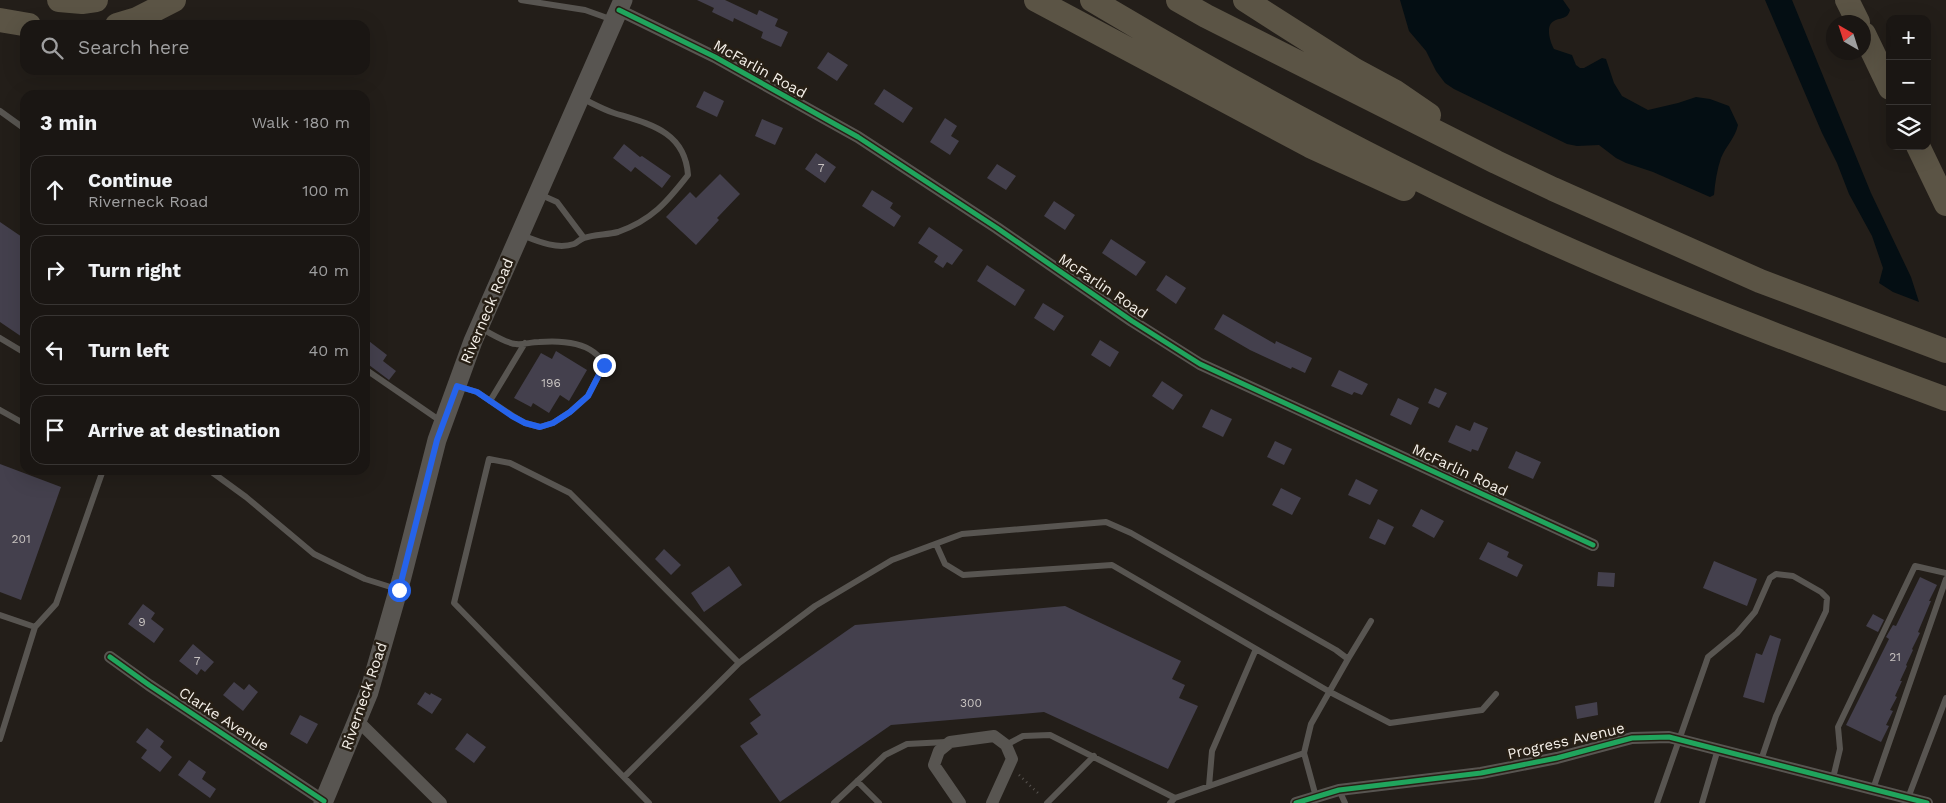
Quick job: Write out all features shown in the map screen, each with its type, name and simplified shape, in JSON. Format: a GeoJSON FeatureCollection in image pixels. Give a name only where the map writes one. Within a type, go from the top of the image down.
{"type":"FeatureCollection","features":[{"type":"Feature","properties":{"kind":"highway"},"geometry":{"type":"LineString","coordinates":[[59,0],[82,2],[96,0]]}},
{"type":"Feature","properties":{"kind":"highway"},"geometry":{"type":"LineString","coordinates":[[134,20],[174,0]]}},
{"type":"Feature","properties":{"kind":"highway"},"geometry":{"type":"LineString","coordinates":[[1036,0],[1310,146],[1458,212],[1586,258],[1778,336],[1946,399]]}},
{"type":"Feature","properties":{"kind":"highway"},"geometry":{"type":"LineString","coordinates":[[1092,0],[1224,77],[1391,166],[1586,258]]}},
{"type":"Feature","properties":{"kind":"highway"},"geometry":{"type":"LineString","coordinates":[[1178,0],[1206,16],[1496,162],[1760,281],[1946,351]]}},
{"type":"Feature","properties":{"kind":"highway"},"geometry":{"type":"LineString","coordinates":[[1245,0],[1355,70],[1394,91],[1496,162]]}},
{"type":"Feature","properties":{"kind":"highway"},"geometry":{"type":"LineString","coordinates":[[1847,0],[1854,15]]}},
{"type":"Feature","properties":{"kind":"highway"},"geometry":{"type":"LineString","coordinates":[[0,20],[20,23]]}},
{"type":"Feature","properties":{"kind":"highway"},"geometry":{"type":"LineString","coordinates":[[1871,49],[1886,80]]}},
{"type":"Feature","properties":{"kind":"highway"},"geometry":{"type":"LineString","coordinates":[[1920,150],[1946,204]]}},
{"type":"Feature","properties":{"kind":"main road","name":"Riverneck Road"},"geometry":{"type":"LineString","coordinates":[[324,802],[369,692],[399,590],[443,423],[479,327],[619,10]]}},
{"type":"Feature","properties":{"kind":"street","name":"McFarlin Road"},"geometry":{"type":"LineString","coordinates":[[619,10],[715,57],[858,137],[997,228],[1132,321],[1200,364],[1593,545]]}},
{"type":"Feature","properties":{"kind":"street","name":"Clarke Avenue"},"geometry":{"type":"LineString","coordinates":[[110,657],[324,802]]}},
{"type":"Feature","properties":{"kind":"street"},"geometry":{"type":"LineString","coordinates":[[358,721],[440,803]]}},
{"type":"Feature","properties":{"kind":"street"},"geometry":{"type":"LineString","coordinates":[[960,803],[934,765],[939,751],[950,742],[994,736],[1006,745],[1012,759],[992,803]]}},
{"type":"Feature","properties":{"kind":"street","name":"Progress Avenue"},"geometry":{"type":"LineString","coordinates":[[1296,803],[1339,790],[1481,773],[1557,758],[1632,738],[1669,737],[1833,778],[1905,799],[1927,803]]}},
{"type":"Feature","properties":{"kind":"lane"},"geometry":{"type":"LineString","coordinates":[[521,0],[585,10],[619,10]]}},
{"type":"Feature","properties":{"kind":"lane"},"geometry":{"type":"LineString","coordinates":[[520,234],[538,242],[562,245],[574,244],[584,238],[616,232],[646,220],[668,202],[688,175],[687,161],[681,148],[670,136],[656,127],[613,113],[580,98]]}},
{"type":"Feature","properties":{"kind":"lane"},"geometry":{"type":"LineString","coordinates":[[0,111],[20,125]]}},
{"type":"Feature","properties":{"kind":"lane"},"geometry":{"type":"LineString","coordinates":[[538,193],[557,202],[584,238]]}},
{"type":"Feature","properties":{"kind":"lane"},"geometry":{"type":"LineString","coordinates":[[457,386],[477,392],[525,423],[540,427],[553,423],[570,412],[588,396],[604,365],[601,357],[593,350],[558,341],[514,344],[479,327]]}},
{"type":"Feature","properties":{"kind":"lane"},"geometry":{"type":"LineString","coordinates":[[0,338],[20,350]]}},
{"type":"Feature","properties":{"kind":"lane"},"geometry":{"type":"LineString","coordinates":[[490,401],[525,343]]}},
{"type":"Feature","properties":{"kind":"lane"},"geometry":{"type":"LineString","coordinates":[[370,372],[443,423]]}},
{"type":"Feature","properties":{"kind":"lane"},"geometry":{"type":"LineString","coordinates":[[0,410],[20,421]]}},
{"type":"Feature","properties":{"kind":"lane"},"geometry":{"type":"LineString","coordinates":[[649,803],[454,603],[489,459],[510,463],[570,493],[739,663]]}},
{"type":"Feature","properties":{"kind":"lane"},"geometry":{"type":"LineString","coordinates":[[0,739],[35,627],[56,604],[101,475]]}},
{"type":"Feature","properties":{"kind":"lane"},"geometry":{"type":"LineString","coordinates":[[215,475],[314,554],[365,579],[399,590]]}},
{"type":"Feature","properties":{"kind":"lane"},"geometry":{"type":"LineString","coordinates":[[624,777],[739,663],[815,606],[892,560],[962,534],[1106,522],[1131,533],[1336,650],[1348,659]]}},
{"type":"Feature","properties":{"kind":"lane"},"geometry":{"type":"LineString","coordinates":[[936,544],[945,564],[963,575],[1112,565],[1330,692],[1390,723],[1482,710],[1496,694]]}},
{"type":"Feature","properties":{"kind":"lane"},"geometry":{"type":"LineString","coordinates":[[1833,778],[1840,749],[1838,727],[1915,566],[1946,573]]}},
{"type":"Feature","properties":{"kind":"lane"},"geometry":{"type":"LineString","coordinates":[[1657,803],[1708,657],[1737,633],[1755,612],[1770,578],[1776,574],[1793,576],[1821,592],[1827,598],[1826,611],[1776,716],[1761,760]]}},
{"type":"Feature","properties":{"kind":"lane"},"geometry":{"type":"LineString","coordinates":[[1873,789],[1946,579]]}},
{"type":"Feature","properties":{"kind":"lane"},"geometry":{"type":"LineString","coordinates":[[0,615],[35,627]]}},
{"type":"Feature","properties":{"kind":"lane"},"geometry":{"type":"LineString","coordinates":[[1316,796],[1304,753],[1311,724],[1371,622]]}},
{"type":"Feature","properties":{"kind":"lane"},"geometry":{"type":"LineString","coordinates":[[1209,786],[1212,752],[1256,649]]}},
{"type":"Feature","properties":{"kind":"lane"},"geometry":{"type":"LineString","coordinates":[[1905,799],[1946,698]]}},
{"type":"Feature","properties":{"kind":"lane"},"geometry":{"type":"LineString","coordinates":[[1006,745],[1023,736],[1050,735],[1094,756],[1172,801],[1304,753]]}},
{"type":"Feature","properties":{"kind":"lane"},"geometry":{"type":"LineString","coordinates":[[834,803],[885,755],[907,744],[950,742]]}},
{"type":"Feature","properties":{"kind":"lane"},"geometry":{"type":"LineString","coordinates":[[1702,803],[1718,749]]}},
{"type":"Feature","properties":{"kind":"lane"},"geometry":{"type":"LineString","coordinates":[[1047,803],[1094,756]]}},
{"type":"Feature","properties":{"kind":"lane"},"geometry":{"type":"LineString","coordinates":[[857,781],[879,803]]}},
{"type":"Feature","properties":{"kind":"lane"},"geometry":{"type":"LineString","coordinates":[[1339,790],[1345,803]]}},
{"type":"Feature","properties":{"kind":"path"},"geometry":{"type":"LineString","coordinates":[[1016,772],[1041,796]]}},
{"type":"Feature","properties":{"kind":"shaded area"},"geometry":{"type":"Polygon","coordinates":[[[1400,0],[1563,0],[1570,10],[1565,17],[1551,23],[1549,30],[1554,49],[1572,55],[1576,65],[1580,68],[1584,68],[1602,58],[1606,59],[1614,83],[1622,96],[1648,110],[1696,97],[1710,99],[1729,106],[1738,125],[1721,158],[1716,176],[1714,195],[1710,197],[1653,172],[1626,163],[1599,145],[1577,146],[1567,144],[1454,89],[1445,83],[1436,71],[1426,51],[1409,31],[1400,0]]]}},
{"type":"Feature","properties":{"kind":"shaded area"},"geometry":{"type":"Polygon","coordinates":[[[1765,0],[1792,0],[1871,193],[1911,277],[1919,302],[1893,292],[1879,283],[1883,268],[1872,236],[1849,194],[1765,0]]]}},
{"type":"Feature","properties":{"kind":"building"},"geometry":{"type":"Polygon","coordinates":[[[697,0],[725,0],[757,15],[759,10],[778,19],[775,26],[788,32],[781,47],[761,38],[763,32],[734,18],[733,22],[712,12],[714,8],[697,0]]]}},
{"type":"Feature","properties":{"kind":"building"},"geometry":{"type":"Polygon","coordinates":[[[828,52],[848,65],[837,81],[817,68],[828,52]]]}},
{"type":"Feature","properties":{"kind":"building"},"geometry":{"type":"Polygon","coordinates":[[[884,89],[913,108],[903,123],[874,104],[884,89]]]}},
{"type":"Feature","properties":{"kind":"building"},"geometry":{"type":"Polygon","coordinates":[[[704,91],[724,101],[717,117],[696,107],[704,91]]]}},
{"type":"Feature","properties":{"kind":"building"},"geometry":{"type":"Polygon","coordinates":[[[945,118],[957,126],[951,136],[959,141],[950,155],[930,142],[945,118]]]}},
{"type":"Feature","properties":{"kind":"building"},"geometry":{"type":"Polygon","coordinates":[[[762,119],[783,128],[775,145],[755,136],[762,119]]]}},
{"type":"Feature","properties":{"kind":"building"},"geometry":{"type":"Polygon","coordinates":[[[624,144],[640,157],[642,156],[671,176],[662,188],[635,167],[631,172],[613,158],[624,144]]]}},
{"type":"Feature","properties":{"kind":"building"},"geometry":{"type":"Polygon","coordinates":[[[816,153],[836,167],[825,183],[805,169],[816,153]]]}},
{"type":"Feature","properties":{"kind":"building"},"geometry":{"type":"Polygon","coordinates":[[[997,164],[1016,176],[1006,190],[987,178],[997,164]]]}},
{"type":"Feature","properties":{"kind":"building"},"geometry":{"type":"Polygon","coordinates":[[[720,174],[740,194],[717,218],[719,220],[696,245],[666,217],[690,192],[696,198],[720,174]]]}},
{"type":"Feature","properties":{"kind":"building"},"geometry":{"type":"Polygon","coordinates":[[[872,190],[893,203],[890,208],[901,216],[894,227],[862,206],[872,190]]]}},
{"type":"Feature","properties":{"kind":"building"},"geometry":{"type":"Polygon","coordinates":[[[1054,201],[1075,215],[1065,230],[1044,216],[1054,201]]]}},
{"type":"Feature","properties":{"kind":"building"},"geometry":{"type":"Polygon","coordinates":[[[0,222],[20,236],[20,336],[0,322],[0,222]]]}},
{"type":"Feature","properties":{"kind":"building"},"geometry":{"type":"Polygon","coordinates":[[[929,227],[963,250],[952,265],[947,262],[943,268],[934,262],[938,256],[918,243],[929,227]]]}},
{"type":"Feature","properties":{"kind":"building"},"geometry":{"type":"Polygon","coordinates":[[[1111,239],[1146,262],[1136,276],[1102,253],[1111,239]]]}},
{"type":"Feature","properties":{"kind":"building"},"geometry":{"type":"Polygon","coordinates":[[[987,265],[1025,290],[1015,306],[977,281],[987,265]]]}},
{"type":"Feature","properties":{"kind":"building"},"geometry":{"type":"Polygon","coordinates":[[[1166,275],[1186,288],[1176,304],[1156,290],[1166,275]]]}},
{"type":"Feature","properties":{"kind":"building"},"geometry":{"type":"Polygon","coordinates":[[[1043,303],[1064,316],[1054,331],[1034,318],[1043,303]]]}},
{"type":"Feature","properties":{"kind":"building"},"geometry":{"type":"Polygon","coordinates":[[[1223,314],[1275,344],[1276,341],[1312,358],[1305,373],[1292,367],[1291,369],[1250,350],[1214,329],[1223,314]]]}},
{"type":"Feature","properties":{"kind":"building"},"geometry":{"type":"Polygon","coordinates":[[[1100,340],[1119,352],[1110,367],[1091,355],[1100,340]]]}},
{"type":"Feature","properties":{"kind":"building"},"geometry":{"type":"Polygon","coordinates":[[[370,342],[387,355],[383,361],[396,371],[389,380],[370,366],[370,342]]]}},
{"type":"Feature","properties":{"kind":"building"},"geometry":{"type":"Polygon","coordinates":[[[556,351],[587,370],[569,401],[560,395],[549,413],[533,403],[531,407],[514,398],[541,353],[552,359],[556,351]]]}},
{"type":"Feature","properties":{"kind":"building"},"geometry":{"type":"Polygon","coordinates":[[[1339,370],[1368,384],[1362,395],[1354,392],[1352,395],[1331,386],[1339,370]]]}},
{"type":"Feature","properties":{"kind":"building"},"geometry":{"type":"Polygon","coordinates":[[[1162,381],[1183,395],[1173,410],[1152,396],[1162,381]]]}},
{"type":"Feature","properties":{"kind":"building"},"geometry":{"type":"Polygon","coordinates":[[[1435,388],[1447,393],[1439,408],[1428,403],[1435,388]]]}},
{"type":"Feature","properties":{"kind":"building"},"geometry":{"type":"Polygon","coordinates":[[[1398,398],[1419,408],[1411,425],[1390,415],[1398,398]]]}},
{"type":"Feature","properties":{"kind":"building"},"geometry":{"type":"Polygon","coordinates":[[[1211,409],[1232,419],[1223,437],[1202,427],[1211,409]]]}},
{"type":"Feature","properties":{"kind":"building"},"geometry":{"type":"Polygon","coordinates":[[[1474,422],[1488,428],[1478,451],[1472,449],[1471,452],[1448,442],[1456,425],[1470,431],[1474,422]]]}},
{"type":"Feature","properties":{"kind":"building"},"geometry":{"type":"Polygon","coordinates":[[[1275,441],[1292,449],[1284,465],[1267,457],[1275,441]]]}},
{"type":"Feature","properties":{"kind":"building"},"geometry":{"type":"Polygon","coordinates":[[[1516,451],[1541,462],[1533,479],[1508,468],[1516,451]]]}},
{"type":"Feature","properties":{"kind":"building"},"geometry":{"type":"Polygon","coordinates":[[[0,464],[20,472],[20,475],[29,475],[61,487],[21,600],[0,592],[0,464]]]}},
{"type":"Feature","properties":{"kind":"building"},"geometry":{"type":"Polygon","coordinates":[[[1356,479],[1378,490],[1370,505],[1348,495],[1356,479]]]}},
{"type":"Feature","properties":{"kind":"building"},"geometry":{"type":"Polygon","coordinates":[[[1281,488],[1301,498],[1292,515],[1272,505],[1281,488]]]}},
{"type":"Feature","properties":{"kind":"building"},"geometry":{"type":"Polygon","coordinates":[[[1421,509],[1444,521],[1434,538],[1412,526],[1421,509]]]}},
{"type":"Feature","properties":{"kind":"building"},"geometry":{"type":"Polygon","coordinates":[[[1378,519],[1394,527],[1385,545],[1369,538],[1378,519]]]}},
{"type":"Feature","properties":{"kind":"building"},"geometry":{"type":"Polygon","coordinates":[[[1488,542],[1509,552],[1507,557],[1523,565],[1517,577],[1479,559],[1488,542]]]}},
{"type":"Feature","properties":{"kind":"building"},"geometry":{"type":"Polygon","coordinates":[[[664,549],[681,565],[671,575],[655,559],[664,549]]]}},
{"type":"Feature","properties":{"kind":"building"},"geometry":{"type":"Polygon","coordinates":[[[1714,561],[1757,579],[1747,606],[1703,588],[1714,561]]]}},
{"type":"Feature","properties":{"kind":"building"},"geometry":{"type":"Polygon","coordinates":[[[729,566],[742,585],[704,612],[691,593],[729,566]]]}},
{"type":"Feature","properties":{"kind":"building"},"geometry":{"type":"Polygon","coordinates":[[[1598,572],[1615,573],[1614,587],[1597,586],[1598,572]]]}},
{"type":"Feature","properties":{"kind":"building"},"geometry":{"type":"Polygon","coordinates":[[[1920,577],[1937,585],[1929,601],[1931,601],[1918,632],[1920,633],[1900,681],[1902,681],[1895,696],[1897,697],[1890,710],[1893,711],[1886,725],[1889,726],[1881,742],[1846,725],[1889,639],[1886,637],[1893,625],[1896,626],[1920,577]]]}},
{"type":"Feature","properties":{"kind":"building"},"geometry":{"type":"Polygon","coordinates":[[[143,604],[155,613],[151,619],[164,629],[154,643],[128,624],[143,604]]]}},
{"type":"Feature","properties":{"kind":"building"},"geometry":{"type":"Polygon","coordinates":[[[1065,606],[1181,661],[1172,679],[1185,685],[1179,698],[1198,706],[1168,769],[1044,712],[891,725],[780,802],[740,746],[758,734],[750,723],[761,715],[749,699],[855,625],[1065,606]]]}},
{"type":"Feature","properties":{"kind":"building"},"geometry":{"type":"Polygon","coordinates":[[[1873,614],[1884,620],[1878,632],[1866,626],[1873,614]]]}},
{"type":"Feature","properties":{"kind":"building"},"geometry":{"type":"Polygon","coordinates":[[[1770,635],[1781,639],[1764,703],[1743,697],[1756,653],[1762,655],[1770,635]]]}},
{"type":"Feature","properties":{"kind":"building"},"geometry":{"type":"Polygon","coordinates":[[[193,644],[214,662],[205,672],[201,669],[197,675],[179,661],[193,644]]]}},
{"type":"Feature","properties":{"kind":"building"},"geometry":{"type":"Polygon","coordinates":[[[234,682],[244,690],[249,684],[258,692],[243,711],[223,695],[234,682]]]}},
{"type":"Feature","properties":{"kind":"building"},"geometry":{"type":"Polygon","coordinates":[[[425,692],[442,699],[432,714],[417,704],[425,692]]]}},
{"type":"Feature","properties":{"kind":"building"},"geometry":{"type":"Polygon","coordinates":[[[1597,702],[1598,715],[1577,719],[1575,706],[1597,702]]]}},
{"type":"Feature","properties":{"kind":"building"},"geometry":{"type":"Polygon","coordinates":[[[300,715],[318,724],[307,744],[290,734],[300,715]]]}},
{"type":"Feature","properties":{"kind":"building"},"geometry":{"type":"Polygon","coordinates":[[[147,728],[164,741],[160,747],[172,757],[160,772],[141,758],[147,750],[136,742],[147,728]]]}},
{"type":"Feature","properties":{"kind":"building"},"geometry":{"type":"Polygon","coordinates":[[[467,733],[486,747],[474,763],[455,749],[467,733]]]}},
{"type":"Feature","properties":{"kind":"building"},"geometry":{"type":"Polygon","coordinates":[[[189,760],[206,772],[202,779],[216,789],[210,798],[178,775],[189,760]]]}},
{"type":"Feature","properties":{"kind":"cycle path"},"geometry":{"type":"LineString","coordinates":[[619,10],[715,57],[858,137],[997,228],[1132,321],[1200,364],[1593,545]]}},
{"type":"Feature","properties":{"kind":"cycle path"},"geometry":{"type":"LineString","coordinates":[[110,657],[324,801]]}},
{"type":"Feature","properties":{"kind":"cycle path"},"geometry":{"type":"LineString","coordinates":[[1296,803],[1339,790],[1481,773],[1557,758],[1632,738],[1669,737],[1927,803]]}},
{"type":"Feature","properties":{"kind":"route"},"geometry":{"type":"LineString","coordinates":[[399,590],[437,440],[457,386],[477,392],[512,416],[525,423],[540,427],[553,423],[570,412],[588,396],[604,365]]}}]}
